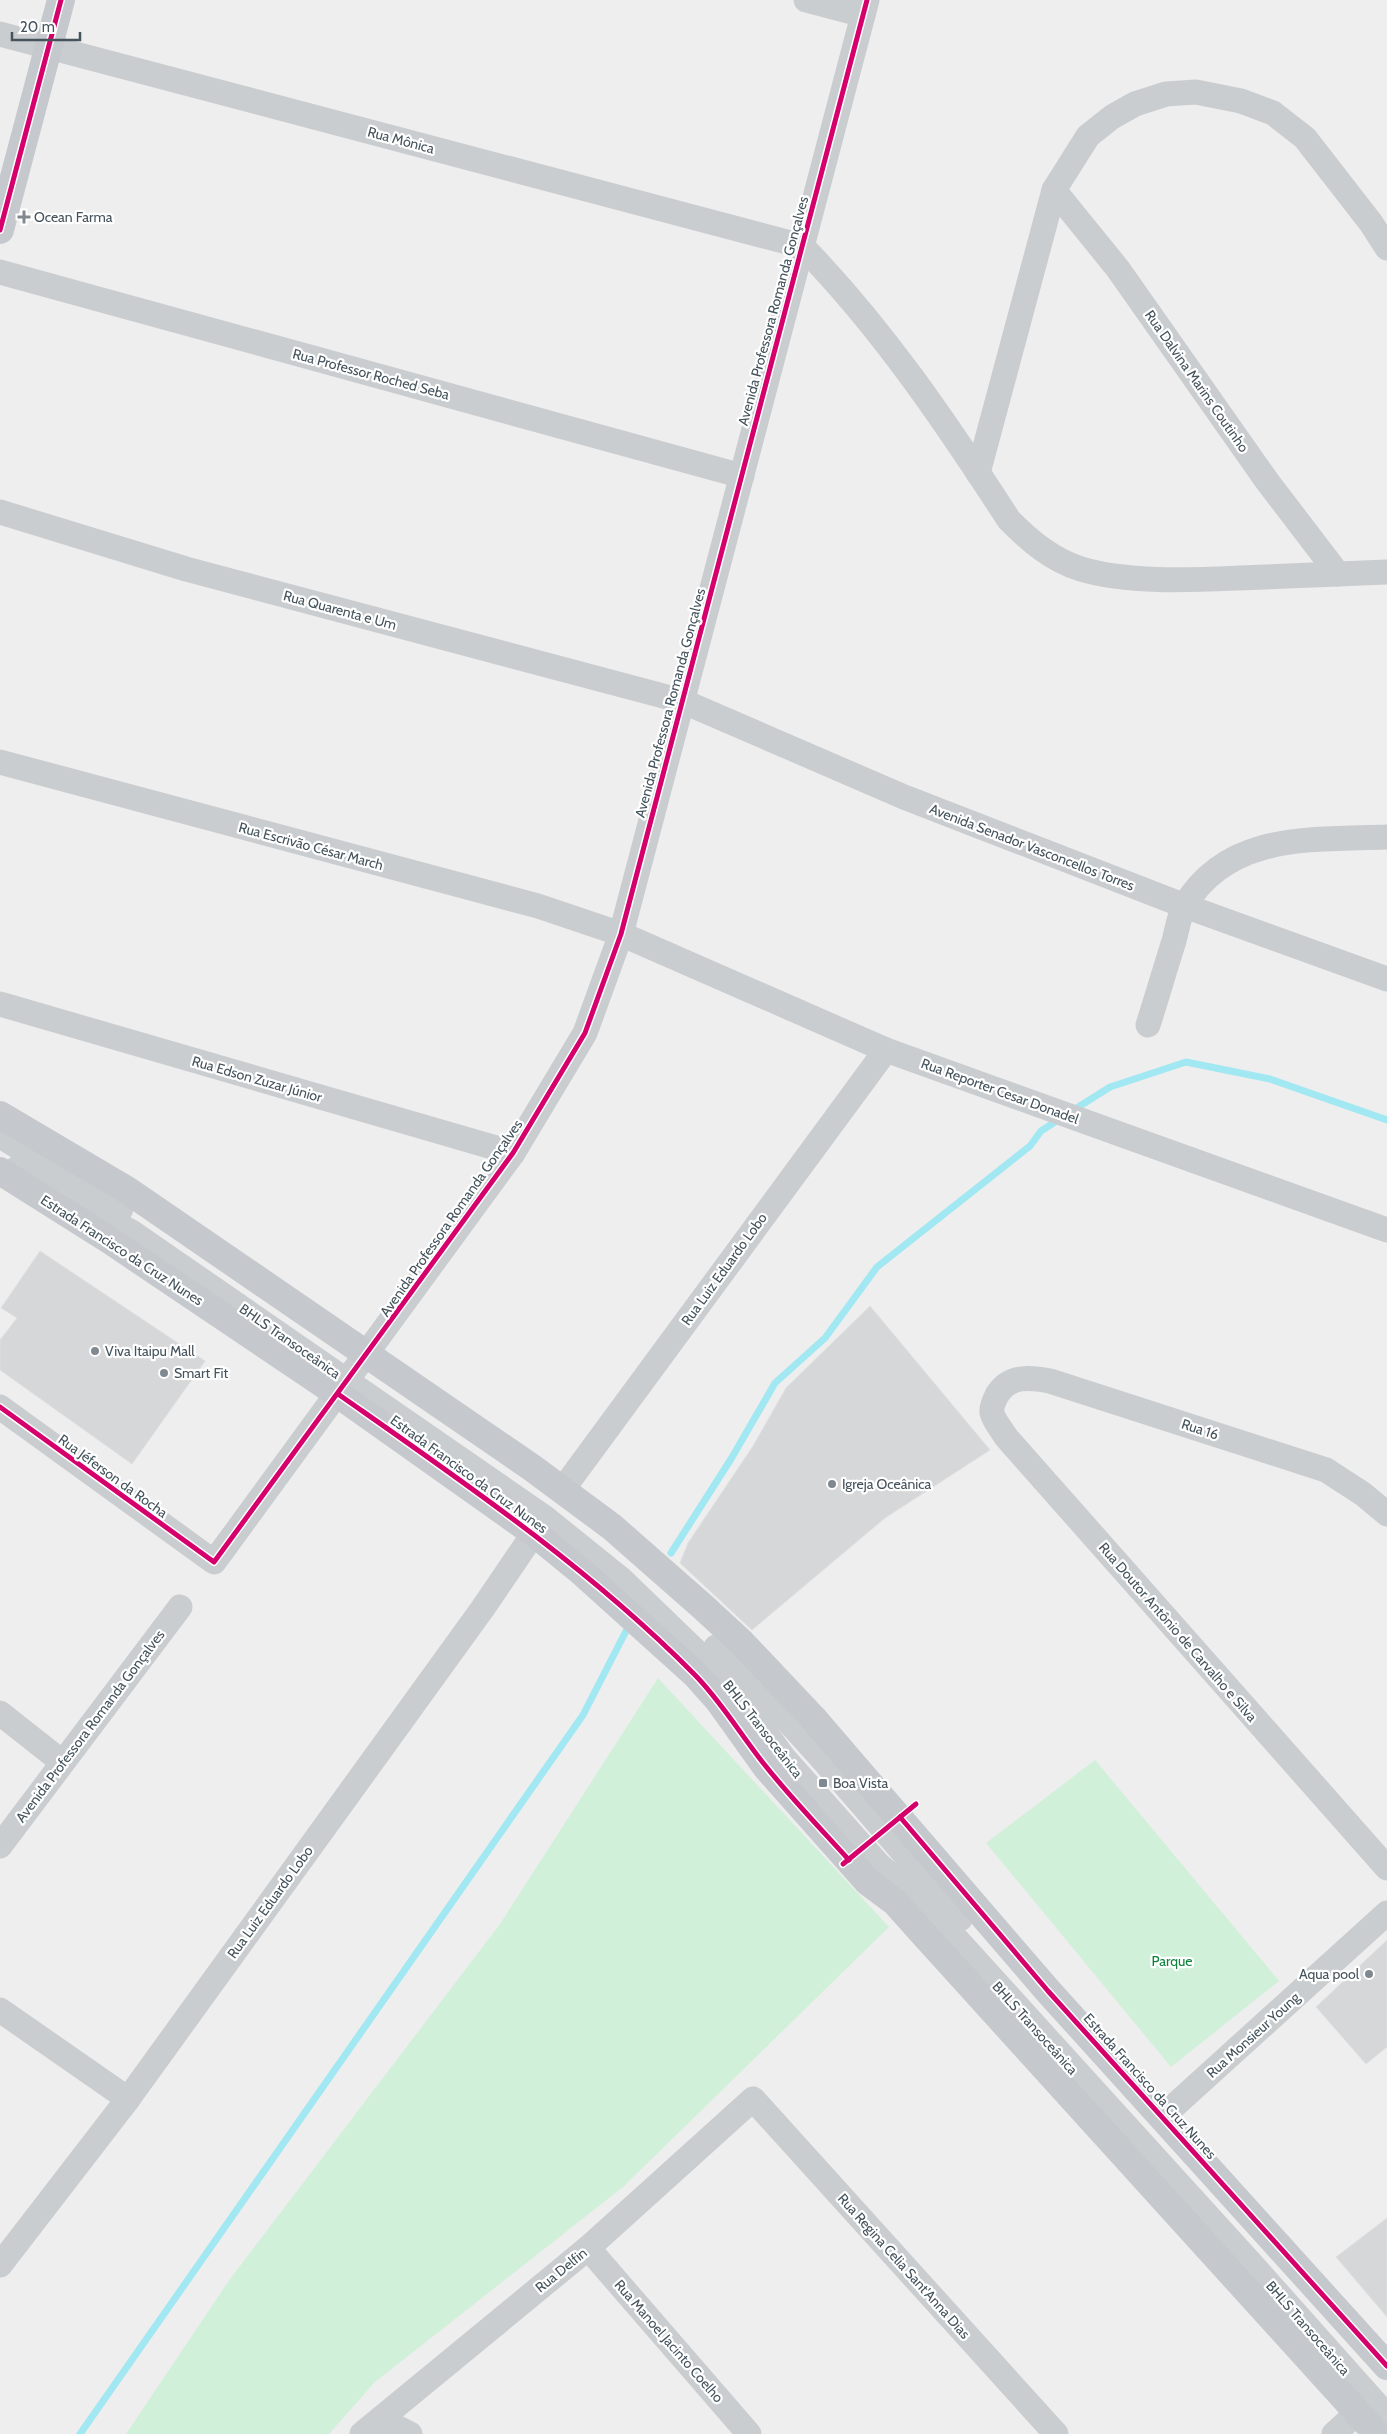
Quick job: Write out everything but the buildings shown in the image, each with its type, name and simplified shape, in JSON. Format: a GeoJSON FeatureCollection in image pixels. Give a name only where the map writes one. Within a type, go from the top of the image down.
{"type":"FeatureCollection","features":[{"type":"Feature","properties":{"kind":"main road"},"geometry":{"type":"LineString","coordinates":[[0,230],[61,0]]}},
{"type":"Feature","properties":{"kind":"main road","name":"Estrada Francisco da Cruz Nunes"},"geometry":{"type":"LineString","coordinates":[[0,1115],[127,1190],[352,1375],[618,1604],[694,1674],[719,1701],[767,1768],[868,1882],[895,1902],[908,1916],[1377,2434]]}},
{"type":"Feature","properties":{"kind":"main road","name":"Estrada Francisco da Cruz Nunes"},"geometry":{"type":"LineString","coordinates":[[0,1171],[110,1241],[563,1489],[627,1540],[748,1649],[894,1810],[1081,2028],[1163,2116],[1387,2366]]}},
{"type":"Feature","properties":{"kind":"street"},"geometry":{"type":"LineString","coordinates":[[806,0],[865,7]]}},
{"type":"Feature","properties":{"kind":"street","name":"Avenida Professora Romanda Gonçalves"},"geometry":{"type":"LineString","coordinates":[[214,1562],[513,1153],[584,1033],[621,934],[865,7]]}},
{"type":"Feature","properties":{"kind":"street","name":"Rua Mônica"},"geometry":{"type":"LineString","coordinates":[[0,34],[802,246]]}},
{"type":"Feature","properties":{"kind":"street"},"geometry":{"type":"LineString","coordinates":[[978,473],[1054,190],[1088,136],[1112,117],[1135,104],[1166,94],[1196,92],[1240,101],[1273,113],[1305,138],[1371,224],[1387,248]]}},
{"type":"Feature","properties":{"kind":"street","name":"Rua Dalvina Marins Coutinho"},"geometry":{"type":"LineString","coordinates":[[1054,190],[1118,269],[1267,481],[1338,574]]}},
{"type":"Feature","properties":{"kind":"street"},"geometry":{"type":"LineString","coordinates":[[802,246],[855,303],[879,333],[1010,520],[1024,535],[1047,553],[1080,568],[1105,574],[1180,580],[1387,572]]}},
{"type":"Feature","properties":{"kind":"street","name":"Rua Professor Roched Seba"},"geometry":{"type":"LineString","coordinates":[[0,272],[742,476]]}},
{"type":"Feature","properties":{"kind":"street","name":"Rua Quarenta e Um"},"geometry":{"type":"LineString","coordinates":[[0,512],[186,569],[682,701]]}},
{"type":"Feature","properties":{"kind":"street","name":"Avenida Senador Vasconcellos Torres"},"geometry":{"type":"LineString","coordinates":[[682,701],[904,797],[1185,906],[1387,979]]}},
{"type":"Feature","properties":{"kind":"street","name":"Rua Escrivão César March"},"geometry":{"type":"LineString","coordinates":[[0,762],[538,906],[621,934]]}},
{"type":"Feature","properties":{"kind":"street"},"geometry":{"type":"LineString","coordinates":[[1148,1025],[1185,906],[1209,875],[1230,860],[1256,848],[1288,842],[1387,837]]}},
{"type":"Feature","properties":{"kind":"street","name":"Rua Reporter Cesar Donadel"},"geometry":{"type":"LineString","coordinates":[[621,934],[886,1050],[1387,1230]]}},
{"type":"Feature","properties":{"kind":"street","name":"Rua Edson Zuzar Júnior"},"geometry":{"type":"LineString","coordinates":[[0,1004],[513,1153]]}},
{"type":"Feature","properties":{"kind":"street","name":"Rua Luiz Eduardo Lobo"},"geometry":{"type":"LineString","coordinates":[[563,1489],[886,1050]]}},
{"type":"Feature","properties":{"kind":"street","name":"BHLS Transoceânica"},"geometry":{"type":"LineString","coordinates":[[0,1136],[96,1192],[352,1375],[544,1517],[621,1580],[736,1692],[784,1758],[879,1866],[920,1899],[1387,2416]]}},
{"type":"Feature","properties":{"kind":"street","name":"BHLS Transoceânica"},"geometry":{"type":"LineString","coordinates":[[0,1158],[133,1233],[352,1375],[569,1518],[643,1580],[753,1683],[1137,2121],[1259,2252],[1387,2395]]}},
{"type":"Feature","properties":{"kind":"street","name":"Rua 16"},"geometry":{"type":"LineString","coordinates":[[1002,1387],[1017,1379],[1031,1378],[1050,1381],[1326,1470],[1363,1494],[1387,1514]]}},
{"type":"Feature","properties":{"kind":"street","name":"Rua Doutor Antônio de Carvalho e Silva"},"geometry":{"type":"LineString","coordinates":[[1002,1387],[995,1399],[992,1413],[1006,1437],[1387,1868]]}},
{"type":"Feature","properties":{"kind":"street","name":"Rua Jéferson da Rocha"},"geometry":{"type":"LineString","coordinates":[[0,1408],[214,1562]]}},
{"type":"Feature","properties":{"kind":"street","name":"Rua Luiz Eduardo Lobo"},"geometry":{"type":"LineString","coordinates":[[0,2265],[128,2099],[477,1616],[534,1533]]}},
{"type":"Feature","properties":{"kind":"street","name":"Avenida Professora Romanda Gonçalves"},"geometry":{"type":"LineString","coordinates":[[0,1846],[180,1607]]}},
{"type":"Feature","properties":{"kind":"street"},"geometry":{"type":"LineString","coordinates":[[0,1713],[62,1762]]}},
{"type":"Feature","properties":{"kind":"street","name":"Rua Monsieur Young"},"geometry":{"type":"LineString","coordinates":[[1163,2116],[1387,1913]]}},
{"type":"Feature","properties":{"kind":"street"},"geometry":{"type":"LineString","coordinates":[[0,2010],[128,2099]]}},
{"type":"Feature","properties":{"kind":"street","name":"Rua Delfin"},"geometry":{"type":"LineString","coordinates":[[371,2426],[588,2248],[753,2099]]}},
{"type":"Feature","properties":{"kind":"street","name":"Rua Regina Celia Sant'Anna Dias"},"geometry":{"type":"LineString","coordinates":[[753,2099],[1056,2434]]}},
{"type":"Feature","properties":{"kind":"street","name":"Rua Manoel Jacinto Coelho"},"geometry":{"type":"LineString","coordinates":[[588,2248],[749,2434]]}},
{"type":"Feature","properties":{"kind":"street"},"geometry":{"type":"LineString","coordinates":[[1334,2434],[1358,2412]]}},
{"type":"Feature","properties":{"kind":"street"},"geometry":{"type":"LineString","coordinates":[[371,2426],[410,2434]]}},
{"type":"Feature","properties":{"kind":"green space"},"geometry":{"type":"Polygon","coordinates":[[[658,1678],[889,1927],[623,2187],[375,2382],[329,2434],[126,2434],[230,2279],[500,1924],[658,1678]]]}},
{"type":"Feature","properties":{"kind":"green space","name":"Parque"},"geometry":{"type":"Polygon","coordinates":[[[1095,1760],[1279,1981],[1171,2067],[986,1843],[1095,1760]]]}},
{"type":"Feature","properties":{"kind":"waterway"},"geometry":{"type":"LineString","coordinates":[[1072,1111],[1110,1087],[1186,1062],[1270,1079],[1387,1120]]}},
{"type":"Feature","properties":{"kind":"waterway"},"geometry":{"type":"LineString","coordinates":[[671,1553],[731,1459],[775,1383],[825,1338],[877,1267],[1030,1146],[1041,1131],[1061,1118]]}},
{"type":"Feature","properties":{"kind":"waterway"},"geometry":{"type":"LineString","coordinates":[[80,2434],[583,1715],[626,1631]]}},
{"type":"Feature","properties":{"kind":"cycle path"},"geometry":{"type":"LineString","coordinates":[[0,230],[61,0]]}},
{"type":"Feature","properties":{"kind":"cycle path"},"geometry":{"type":"LineString","coordinates":[[0,1407],[214,1562],[513,1153],[585,1033],[621,934],[867,0]]}},
{"type":"Feature","properties":{"kind":"cycle path"},"geometry":{"type":"LineString","coordinates":[[338,1394],[522,1526],[611,1597],[653,1635],[704,1684],[755,1753],[849,1860]]}},
{"type":"Feature","properties":{"kind":"cycle path"},"geometry":{"type":"LineString","coordinates":[[843,1864],[916,1804]]}},
{"type":"Feature","properties":{"kind":"cycle path"},"geometry":{"type":"LineString","coordinates":[[900,1817],[1048,1991],[1387,2366]]}},
{"type":"Feature","properties":{"kind":"place","name":"Ocean Farma"},"geometry":{"type":"Point","coordinates":[24,217]}},
{"type":"Feature","properties":{"kind":"place","name":"Viva Itaipu Mall"},"geometry":{"type":"Point","coordinates":[95,1351]}},
{"type":"Feature","properties":{"kind":"place","name":"Smart Fit"},"geometry":{"type":"Point","coordinates":[164,1373]}},
{"type":"Feature","properties":{"kind":"place","name":"Igreja Oceânica"},"geometry":{"type":"Point","coordinates":[832,1484]}},
{"type":"Feature","properties":{"kind":"place","name":"Boa Vista"},"geometry":{"type":"Point","coordinates":[823,1783]}},
{"type":"Feature","properties":{"kind":"place","name":"Aqua pool"},"geometry":{"type":"Point","coordinates":[1369,1974]}}]}
